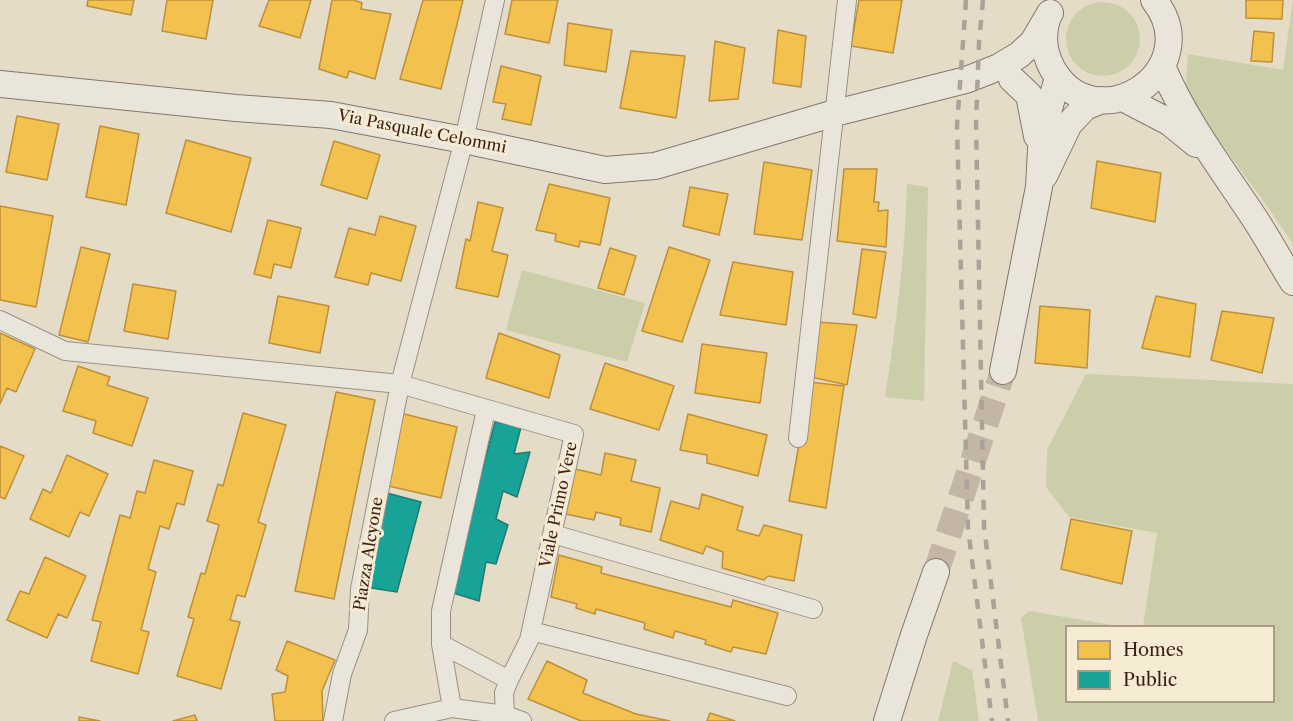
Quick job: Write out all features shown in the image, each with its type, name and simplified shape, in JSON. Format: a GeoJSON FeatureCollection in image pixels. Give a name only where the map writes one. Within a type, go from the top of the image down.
{"type":"FeatureCollection","features":[{"type":"Feature","properties":{"kind":"street","name":"Piazza Alcyone"},"geometry":{"type":"LineString","coordinates":[[333,721],[342,674],[358,630],[360,589],[400,384],[464,140],[495,0]]}},
{"type":"Feature","properties":{"kind":"street"},"geometry":{"type":"LineString","coordinates":[[798,438],[847,0]]}},
{"type":"Feature","properties":{"kind":"street"},"geometry":{"type":"LineString","coordinates":[[1039,187],[1069,124],[1085,107],[1146,86],[1162,66],[1167,50],[1168,33],[1164,17],[1154,0]]}},
{"type":"Feature","properties":{"kind":"street","name":"Via Pasquale Celommi"},"geometry":{"type":"LineString","coordinates":[[0,84],[236,108],[331,115],[605,170],[655,166],[835,113],[966,80],[999,67],[1019,55],[1033,42],[1053,6]]}},
{"type":"Feature","properties":{"kind":"street"},"geometry":{"type":"LineString","coordinates":[[1053,6],[1044,38],[1047,56],[1057,76],[1074,91],[1092,99],[1113,99],[1147,109],[1183,132],[1208,155],[1224,174]]}},
{"type":"Feature","properties":{"kind":"street"},"geometry":{"type":"LineString","coordinates":[[1162,66],[1174,94],[1256,220],[1293,282]]}},
{"type":"Feature","properties":{"kind":"street","name":"Via Pasquale Celommi"},"geometry":{"type":"LineString","coordinates":[[966,80],[1057,76]]}},
{"type":"Feature","properties":{"kind":"street"},"geometry":{"type":"LineString","coordinates":[[1004,371],[1039,187],[1042,132],[1057,76]]}},
{"type":"Feature","properties":{"kind":"street"},"geometry":{"type":"LineString","coordinates":[[1012,79],[1029,94],[1040,160]]}},
{"type":"Feature","properties":{"kind":"street"},"geometry":{"type":"LineString","coordinates":[[0,320],[66,351],[400,384]]}},
{"type":"Feature","properties":{"kind":"street","name":"Viale Primo Vere"},"geometry":{"type":"LineString","coordinates":[[400,384],[574,434],[529,640],[509,680]]}},
{"type":"Feature","properties":{"kind":"street"},"geometry":{"type":"LineString","coordinates":[[452,708],[441,644],[441,611],[486,410]]}},
{"type":"Feature","properties":{"kind":"street"},"geometry":{"type":"LineString","coordinates":[[553,534],[813,609]]}},
{"type":"Feature","properties":{"kind":"street"},"geometry":{"type":"LineString","coordinates":[[887,721],[936,572]]}},
{"type":"Feature","properties":{"kind":"street"},"geometry":{"type":"LineString","coordinates":[[531,631],[787,696]]}},
{"type":"Feature","properties":{"kind":"street"},"geometry":{"type":"LineString","coordinates":[[441,644],[509,680],[504,693],[514,718]]}},
{"type":"Feature","properties":{"kind":"street"},"geometry":{"type":"LineString","coordinates":[[394,721],[452,708],[514,718]]}},
{"type":"Feature","properties":{"kind":"green space"},"geometry":{"type":"Polygon","coordinates":[[[1293,0],[1293,244],[1185,95],[1188,54],[1283,70],[1293,0]]]}},
{"type":"Feature","properties":{"kind":"green space"},"geometry":{"type":"Polygon","coordinates":[[[1103,2],[1117,5],[1129,13],[1137,25],[1140,39],[1137,53],[1129,65],[1117,73],[1103,76],[1089,73],[1077,65],[1069,53],[1066,39],[1069,25],[1077,13],[1089,5],[1103,2]]]}},
{"type":"Feature","properties":{"kind":"green space"},"geometry":{"type":"Polygon","coordinates":[[[907,184],[928,187],[924,401],[885,397],[899,291],[907,184]]]}},
{"type":"Feature","properties":{"kind":"green space"},"geometry":{"type":"Polygon","coordinates":[[[522,270],[645,303],[627,362],[506,330],[522,270]]]}},
{"type":"Feature","properties":{"kind":"green space"},"geometry":{"type":"Polygon","coordinates":[[[1086,374],[1293,384],[1293,721],[1038,721],[1021,618],[1029,611],[1112,625],[1065,625],[1065,703],[1275,703],[1275,625],[1143,625],[1157,533],[1069,517],[1046,487],[1047,450],[1086,374]]]}},
{"type":"Feature","properties":{"kind":"green space"},"geometry":{"type":"Polygon","coordinates":[[[953,661],[972,670],[979,721],[938,721],[953,661]]]}},
{"type":"Feature","properties":{"kind":"building: Homes"},"geometry":{"type":"Polygon","coordinates":[[[88,0],[134,0],[131,15],[87,6],[88,0]]]}},
{"type":"Feature","properties":{"kind":"building: Homes"},"geometry":{"type":"Polygon","coordinates":[[[167,0],[213,0],[206,39],[162,31],[167,0]]]}},
{"type":"Feature","properties":{"kind":"building: Homes"},"geometry":{"type":"Polygon","coordinates":[[[269,0],[311,0],[300,38],[259,26],[269,0]]]}},
{"type":"Feature","properties":{"kind":"building: Homes"},"geometry":{"type":"Polygon","coordinates":[[[332,0],[354,0],[362,3],[361,9],[391,14],[375,79],[349,71],[347,78],[319,69],[332,0]]]}},
{"type":"Feature","properties":{"kind":"building: Homes"},"geometry":{"type":"Polygon","coordinates":[[[423,0],[463,0],[441,89],[400,79],[423,0]]]}},
{"type":"Feature","properties":{"kind":"building: Homes"},"geometry":{"type":"Polygon","coordinates":[[[512,0],[558,0],[549,43],[505,34],[512,0]]]}},
{"type":"Feature","properties":{"kind":"building: Homes"},"geometry":{"type":"Polygon","coordinates":[[[859,0],[902,0],[893,53],[851,46],[859,0]]]}},
{"type":"Feature","properties":{"kind":"building: Homes"},"geometry":{"type":"Polygon","coordinates":[[[1246,0],[1283,0],[1282,19],[1246,18],[1246,0]]]}},
{"type":"Feature","properties":{"kind":"building: Homes"},"geometry":{"type":"Polygon","coordinates":[[[568,23],[612,30],[606,72],[564,65],[568,23]]]}},
{"type":"Feature","properties":{"kind":"building: Homes"},"geometry":{"type":"Polygon","coordinates":[[[778,30],[806,36],[801,87],[773,83],[778,30]]]}},
{"type":"Feature","properties":{"kind":"building: Homes"},"geometry":{"type":"Polygon","coordinates":[[[1254,31],[1274,33],[1272,62],[1251,61],[1254,31]]]}},
{"type":"Feature","properties":{"kind":"building: Homes"},"geometry":{"type":"Polygon","coordinates":[[[715,41],[745,48],[738,99],[709,101],[715,41]]]}},
{"type":"Feature","properties":{"kind":"building: Homes"},"geometry":{"type":"Polygon","coordinates":[[[631,51],[685,56],[676,118],[620,108],[631,51]]]}},
{"type":"Feature","properties":{"kind":"building: Homes"},"geometry":{"type":"Polygon","coordinates":[[[501,66],[541,76],[531,125],[502,119],[506,104],[493,102],[501,66]]]}},
{"type":"Feature","properties":{"kind":"building: Homes"},"geometry":{"type":"Polygon","coordinates":[[[17,116],[59,124],[47,180],[6,172],[17,116]]]}},
{"type":"Feature","properties":{"kind":"building: Homes"},"geometry":{"type":"Polygon","coordinates":[[[100,126],[139,134],[126,205],[86,197],[100,126]]]}},
{"type":"Feature","properties":{"kind":"building: Homes"},"geometry":{"type":"Polygon","coordinates":[[[186,140],[251,158],[231,232],[166,213],[186,140]]]}},
{"type":"Feature","properties":{"kind":"building: Homes"},"geometry":{"type":"Polygon","coordinates":[[[334,141],[380,155],[367,199],[321,185],[334,141]]]}},
{"type":"Feature","properties":{"kind":"building: Homes"},"geometry":{"type":"Polygon","coordinates":[[[1097,161],[1161,173],[1155,222],[1091,208],[1097,161]]]}},
{"type":"Feature","properties":{"kind":"building: Homes"},"geometry":{"type":"Polygon","coordinates":[[[764,162],[812,170],[802,240],[754,234],[764,162]]]}},
{"type":"Feature","properties":{"kind":"building: Homes"},"geometry":{"type":"Polygon","coordinates":[[[844,169],[877,169],[874,202],[879,202],[878,211],[888,210],[886,247],[837,241],[844,169]]]}},
{"type":"Feature","properties":{"kind":"building: Homes"},"geometry":{"type":"Polygon","coordinates":[[[549,184],[610,198],[600,245],[580,241],[579,247],[555,241],[556,234],[536,230],[549,184]]]}},
{"type":"Feature","properties":{"kind":"building: Homes"},"geometry":{"type":"Polygon","coordinates":[[[690,187],[728,194],[719,235],[683,226],[690,187]]]}},
{"type":"Feature","properties":{"kind":"building: Homes"},"geometry":{"type":"Polygon","coordinates":[[[478,202],[503,208],[492,251],[508,255],[498,297],[456,288],[466,239],[470,241],[478,202]]]}},
{"type":"Feature","properties":{"kind":"building: Homes"},"geometry":{"type":"Polygon","coordinates":[[[0,206],[53,216],[36,307],[0,300],[0,206]]]}},
{"type":"Feature","properties":{"kind":"building: Homes"},"geometry":{"type":"Polygon","coordinates":[[[380,216],[416,226],[401,281],[371,273],[368,285],[335,277],[349,228],[375,235],[380,216]]]}},
{"type":"Feature","properties":{"kind":"building: Homes"},"geometry":{"type":"Polygon","coordinates":[[[268,220],[301,228],[291,268],[274,264],[271,278],[254,274],[268,220]]]}},
{"type":"Feature","properties":{"kind":"building: Homes"},"geometry":{"type":"Polygon","coordinates":[[[81,247],[110,254],[88,342],[59,335],[81,247]]]}},
{"type":"Feature","properties":{"kind":"building: Homes"},"geometry":{"type":"Polygon","coordinates":[[[669,247],[710,260],[682,342],[642,331],[669,247]]]}},
{"type":"Feature","properties":{"kind":"building: Homes"},"geometry":{"type":"Polygon","coordinates":[[[610,248],[636,256],[624,295],[598,288],[610,248]]]}},
{"type":"Feature","properties":{"kind":"building: Homes"},"geometry":{"type":"Polygon","coordinates":[[[862,249],[886,252],[876,318],[853,314],[862,249]]]}},
{"type":"Feature","properties":{"kind":"building: Homes"},"geometry":{"type":"Polygon","coordinates":[[[733,262],[793,272],[786,325],[720,315],[733,262]]]}},
{"type":"Feature","properties":{"kind":"building: Homes"},"geometry":{"type":"Polygon","coordinates":[[[133,284],[176,291],[168,339],[124,331],[133,284]]]}},
{"type":"Feature","properties":{"kind":"building: Homes"},"geometry":{"type":"Polygon","coordinates":[[[278,296],[329,306],[320,353],[269,343],[278,296]]]}},
{"type":"Feature","properties":{"kind":"building: Homes"},"geometry":{"type":"Polygon","coordinates":[[[1156,296],[1196,304],[1190,357],[1142,348],[1156,296]]]}},
{"type":"Feature","properties":{"kind":"building: Homes"},"geometry":{"type":"Polygon","coordinates":[[[1040,306],[1090,310],[1087,368],[1035,363],[1040,306]]]}},
{"type":"Feature","properties":{"kind":"building: Homes"},"geometry":{"type":"Polygon","coordinates":[[[1222,311],[1274,318],[1262,373],[1211,360],[1222,311]]]}},
{"type":"Feature","properties":{"kind":"building: Homes"},"geometry":{"type":"Polygon","coordinates":[[[818,322],[857,325],[847,385],[811,377],[818,322]]]}},
{"type":"Feature","properties":{"kind":"building: Homes"},"geometry":{"type":"Polygon","coordinates":[[[0,333],[35,349],[16,392],[7,388],[0,404],[0,333]]]}},
{"type":"Feature","properties":{"kind":"building: Homes"},"geometry":{"type":"Polygon","coordinates":[[[499,333],[560,355],[549,398],[486,378],[499,333]]]}},
{"type":"Feature","properties":{"kind":"building: Homes"},"geometry":{"type":"Polygon","coordinates":[[[702,344],[767,353],[760,403],[695,393],[702,344]]]}},
{"type":"Feature","properties":{"kind":"building: Homes"},"geometry":{"type":"Polygon","coordinates":[[[605,363],[674,386],[659,430],[590,409],[605,363]]]}},
{"type":"Feature","properties":{"kind":"building: Homes"},"geometry":{"type":"Polygon","coordinates":[[[78,366],[110,377],[107,385],[148,398],[132,446],[93,433],[96,421],[63,411],[78,366]]]}},
{"type":"Feature","properties":{"kind":"building: Homes"},"geometry":{"type":"Polygon","coordinates":[[[810,382],[844,386],[826,508],[789,501],[810,382]]]}},
{"type":"Feature","properties":{"kind":"building: Homes"},"geometry":{"type":"Polygon","coordinates":[[[336,392],[375,400],[334,599],[295,591],[336,392]]]}},
{"type":"Feature","properties":{"kind":"building: Homes"},"geometry":{"type":"Polygon","coordinates":[[[243,413],[286,425],[258,522],[266,525],[245,597],[237,595],[230,620],[240,622],[221,689],[177,676],[194,619],[188,617],[201,573],[205,574],[219,525],[207,521],[218,484],[223,486],[243,413]]]}},
{"type":"Feature","properties":{"kind":"building: Homes"},"geometry":{"type":"Polygon","coordinates":[[[400,413],[457,427],[441,498],[384,485],[400,413]]]}},
{"type":"Feature","properties":{"kind":"building: Homes"},"geometry":{"type":"Polygon","coordinates":[[[688,414],[767,435],[758,476],[707,463],[707,455],[680,450],[688,414]]]}},
{"type":"Feature","properties":{"kind":"building: Homes"},"geometry":{"type":"Polygon","coordinates":[[[0,446],[24,456],[5,499],[0,497],[0,446]]]}},
{"type":"Feature","properties":{"kind":"building: Homes"},"geometry":{"type":"Polygon","coordinates":[[[605,453],[636,460],[631,481],[660,488],[651,532],[620,525],[621,518],[596,512],[594,520],[561,513],[571,468],[601,475],[605,453]]]}},
{"type":"Feature","properties":{"kind":"building: Homes"},"geometry":{"type":"Polygon","coordinates":[[[67,455],[108,474],[89,516],[80,512],[69,537],[30,519],[43,489],[51,493],[67,455]]]}},
{"type":"Feature","properties":{"kind":"building: Homes"},"geometry":{"type":"Polygon","coordinates":[[[154,460],[193,471],[184,505],[177,503],[169,529],[160,526],[148,569],[156,572],[141,630],[149,632],[138,674],[91,661],[101,622],[92,620],[120,515],[130,518],[137,491],[145,493],[154,460]]]}},
{"type":"Feature","properties":{"kind":"building: Homes"},"geometry":{"type":"Polygon","coordinates":[[[702,494],[743,507],[737,530],[759,536],[764,525],[802,535],[794,581],[768,576],[764,580],[722,568],[723,552],[706,546],[703,554],[660,540],[671,501],[699,509],[702,494]]]}},
{"type":"Feature","properties":{"kind":"building: Homes"},"geometry":{"type":"Polygon","coordinates":[[[1071,519],[1132,531],[1122,584],[1061,569],[1071,519]]]}},
{"type":"Feature","properties":{"kind":"building: Homes"},"geometry":{"type":"Polygon","coordinates":[[[559,555],[602,567],[601,573],[731,607],[733,600],[778,613],[766,654],[733,647],[731,652],[705,644],[706,640],[675,631],[673,638],[644,629],[645,623],[596,609],[595,614],[576,608],[577,604],[551,597],[559,555]]]}},
{"type":"Feature","properties":{"kind":"building: Homes"},"geometry":{"type":"Polygon","coordinates":[[[45,557],[86,576],[67,618],[58,614],[47,638],[7,620],[20,591],[29,594],[45,557]]]}},
{"type":"Feature","properties":{"kind":"building: Homes"},"geometry":{"type":"Polygon","coordinates":[[[287,641],[335,660],[322,691],[323,721],[275,721],[272,694],[285,692],[288,676],[276,670],[287,641]]]}},
{"type":"Feature","properties":{"kind":"building: Homes"},"geometry":{"type":"Polygon","coordinates":[[[547,661],[587,680],[583,693],[636,714],[670,721],[581,721],[528,699],[547,661]]]}},
{"type":"Feature","properties":{"kind":"building: Homes"},"geometry":{"type":"Polygon","coordinates":[[[710,713],[735,721],[707,721],[710,713]]]}},
{"type":"Feature","properties":{"kind":"building: Homes"},"geometry":{"type":"Polygon","coordinates":[[[195,715],[197,721],[173,721],[195,715]]]}},
{"type":"Feature","properties":{"kind":"building: Homes"},"geometry":{"type":"Polygon","coordinates":[[[79,717],[100,721],[79,721],[79,717]]]}},
{"type":"Feature","properties":{"kind":"building: Public"},"geometry":{"type":"Polygon","coordinates":[[[495,422],[521,427],[514,454],[530,452],[517,497],[503,491],[496,519],[508,525],[496,564],[486,562],[479,601],[450,592],[495,422]]]}},
{"type":"Feature","properties":{"kind":"building: Public"},"geometry":{"type":"Polygon","coordinates":[[[383,492],[421,502],[397,592],[365,587],[383,492]]]}},
{"type":"Feature","properties":{"kind":"tunnel"},"geometry":{"type":"LineString","coordinates":[[936,572],[1003,371]]}},
{"type":"Feature","properties":{"kind":"railway"},"geometry":{"type":"LineString","coordinates":[[966,0],[957,126],[968,528],[992,721]]}},
{"type":"Feature","properties":{"kind":"railway"},"geometry":{"type":"LineString","coordinates":[[983,0],[976,123],[984,526],[1008,721]]}}]}
